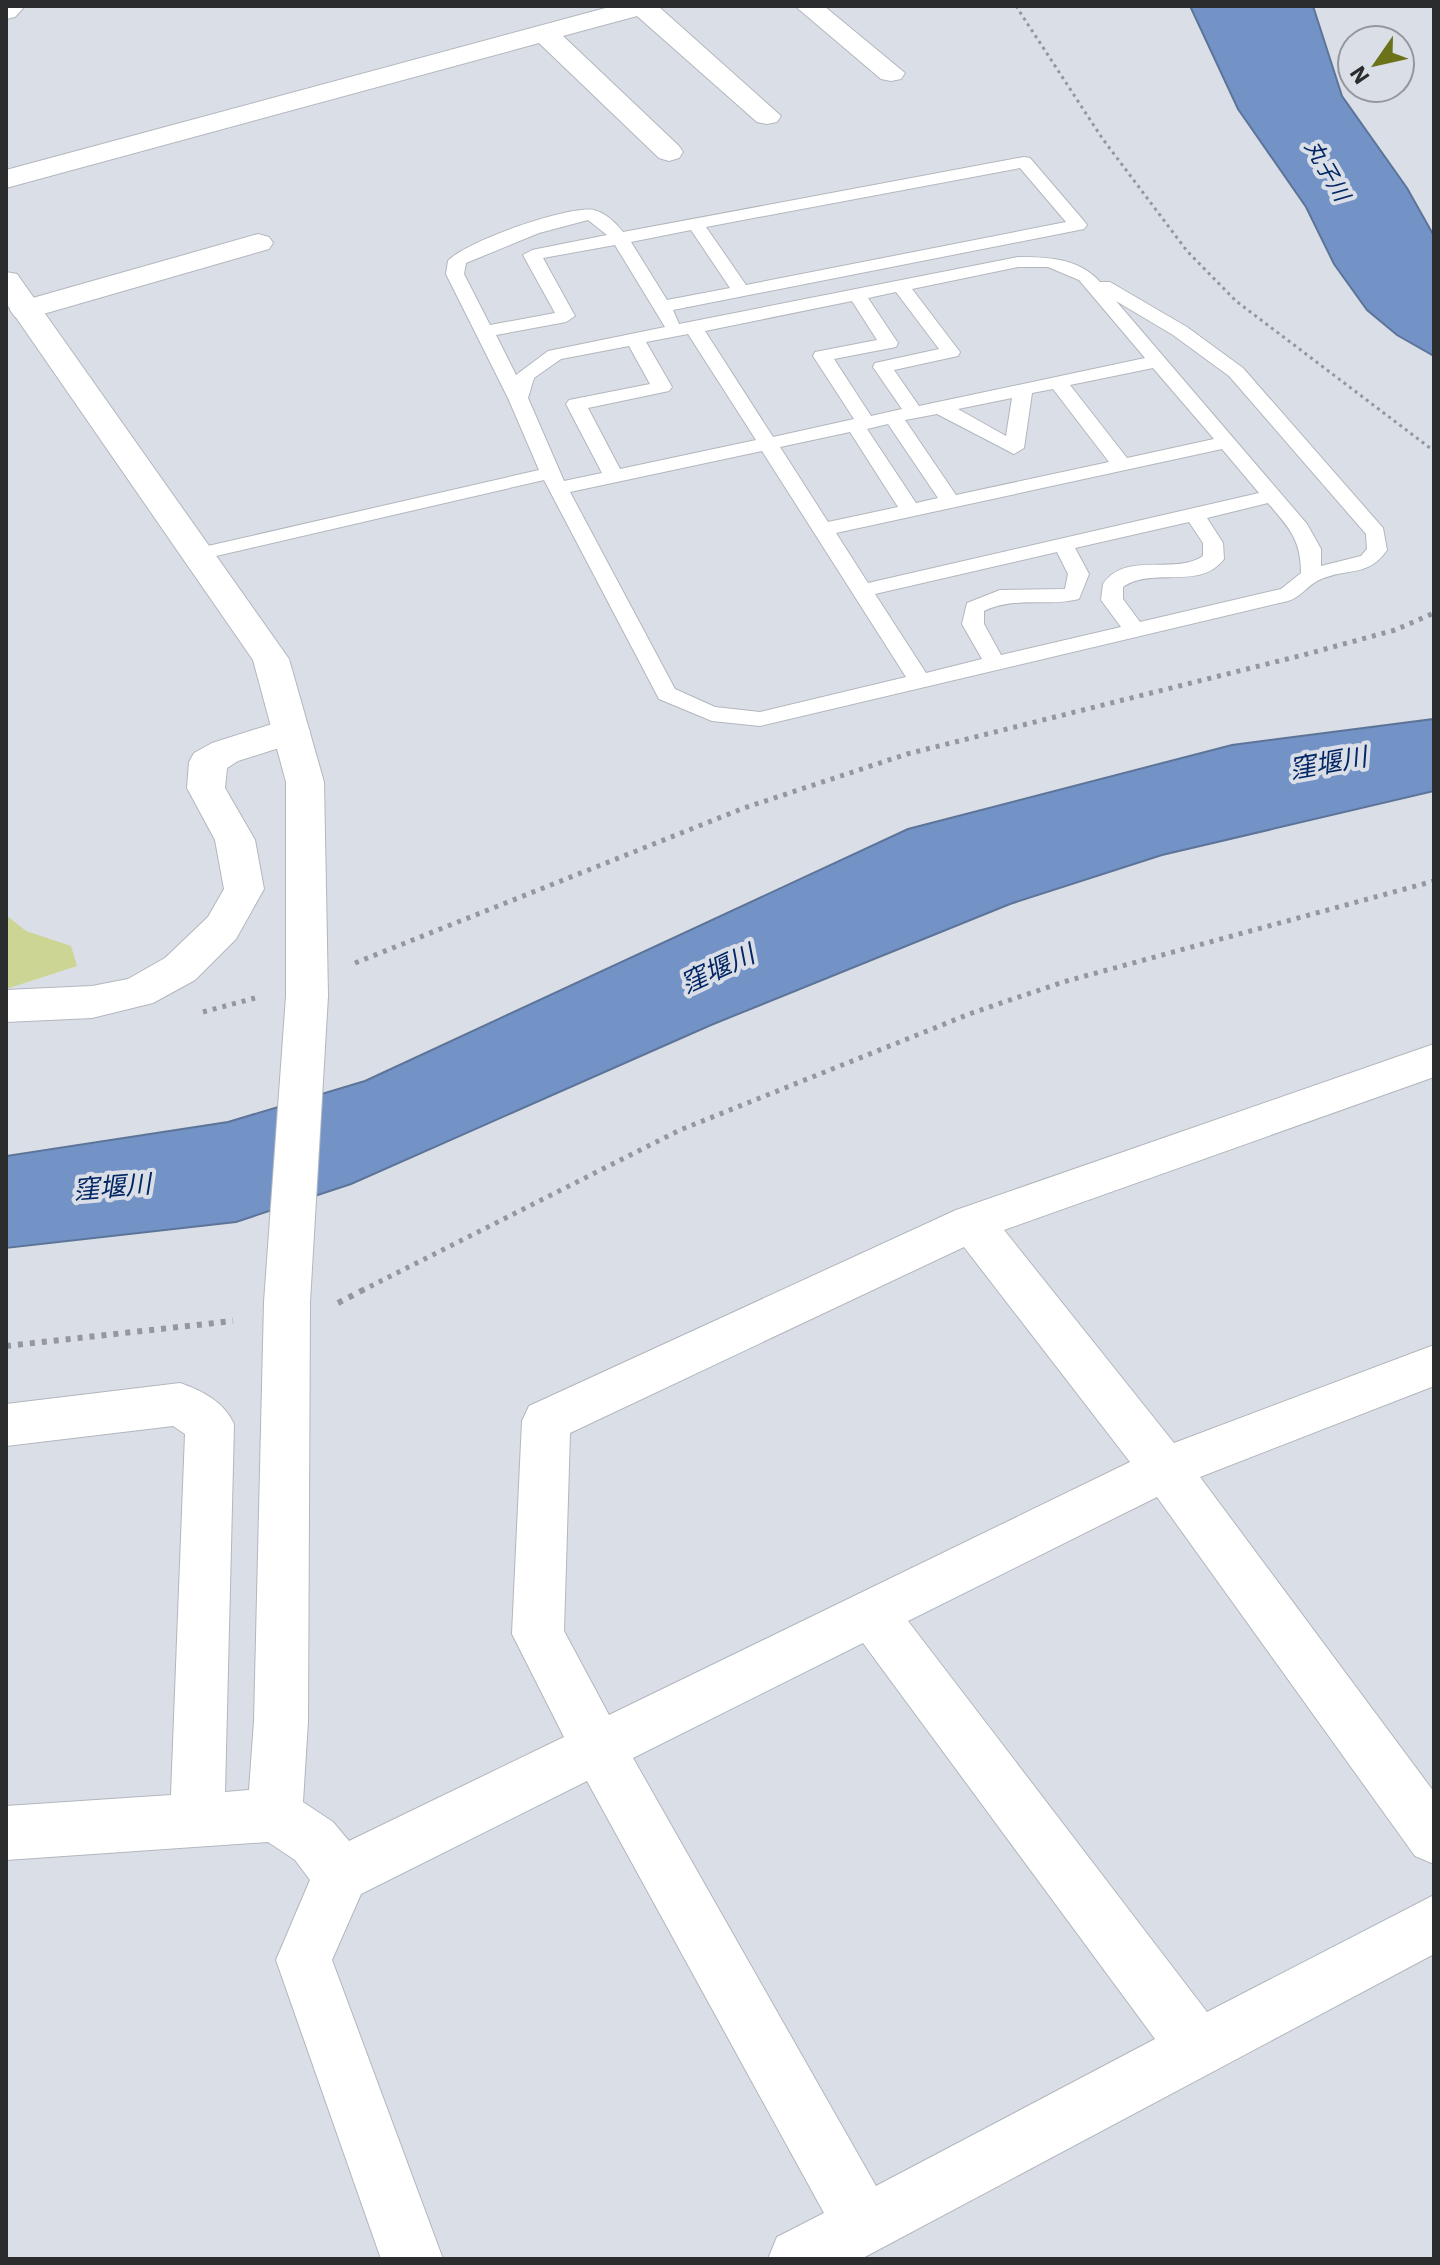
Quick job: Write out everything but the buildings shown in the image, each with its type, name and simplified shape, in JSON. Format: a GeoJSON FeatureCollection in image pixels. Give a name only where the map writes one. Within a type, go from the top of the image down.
{"type":"FeatureCollection","features":[{"type":"Feature","properties":{"kind":"main road"},"geometry":{"type":"LineString","coordinates":[[6,11],[12,6]]}},
{"type":"Feature","properties":{"kind":"main road"},"geometry":{"type":"LineString","coordinates":[[6,179],[642,6],[767,116]]}},
{"type":"Feature","properties":{"kind":"main road"},"geometry":{"type":"LineString","coordinates":[[808,6],[891,73]]}},
{"type":"Feature","properties":{"kind":"main road"},"geometry":{"type":"LineString","coordinates":[[544,33],[669,152]]}},
{"type":"Feature","properties":{"kind":"main road"},"geometry":{"type":"LineString","coordinates":[[26,310],[258,243]]}},
{"type":"Feature","properties":{"kind":"main road"},"geometry":{"type":"LineString","coordinates":[[6,281],[271,659],[305,782],[307,988],[287,1309],[281,1721],[275,1815]]}},
{"type":"Feature","properties":{"kind":"main road"},"geometry":{"type":"LineString","coordinates":[[6,1006],[92,1002],[138,992],[180,969],[222,928],[244,889],[235,840],[206,788],[208,762],[225,752],[291,731]]}},
{"type":"Feature","properties":{"kind":"main road"},"geometry":{"type":"LineString","coordinates":[[863,2223],[597,1746],[538,1634],[546,1421],[972,1223],[1427,1074]]}},
{"type":"Feature","properties":{"kind":"main road"},"geometry":{"type":"LineString","coordinates":[[972,1223],[1165,1469],[1434,1837]]}},
{"type":"Feature","properties":{"kind":"main road"},"geometry":{"type":"LineString","coordinates":[[412,2259],[304,1960],[341,1874],[1165,1469],[1434,1365]]}},
{"type":"Feature","properties":{"kind":"main road"},"geometry":{"type":"LineString","coordinates":[[6,1425],[180,1404],[210,1424],[197,1820]]}},
{"type":"Feature","properties":{"kind":"main road"},"geometry":{"type":"LineString","coordinates":[[870,1612],[1198,2048]]}},
{"type":"Feature","properties":{"kind":"main road"},"geometry":{"type":"LineString","coordinates":[[6,1833],[275,1815],[314,1841],[341,1874]]}},
{"type":"Feature","properties":{"kind":"main road"},"geometry":{"type":"LineString","coordinates":[[799,2259],[1434,1923]]}},
{"type":"Feature","properties":{"kind":"lane"},"geometry":{"type":"LineString","coordinates":[[484,332],[566,316],[532,255],[1024,162],[1078,225],[661,307]]}},
{"type":"Feature","properties":{"kind":"lane"},"geometry":{"type":"LineString","coordinates":[[518,398],[525,375],[555,355],[635,339],[684,329],[857,294],[901,286],[1018,262],[1051,262],[1085,276],[1180,331],[1236,372],[1376,533],[1377,550],[1368,561],[1311,575],[1288,594],[760,719],[726,719],[695,710],[667,694],[554,480],[518,398],[455,274],[457,261],[469,253],[570,217],[590,214],[610,225],[661,307],[684,329],[767,444],[920,681]]}},
{"type":"Feature","properties":{"kind":"lane"},"geometry":{"type":"LineString","coordinates":[[696,225],[741,291]]}},
{"type":"Feature","properties":{"kind":"lane"},"geometry":{"type":"LineString","coordinates":[[1085,276],[1300,528],[1311,549],[1311,575]]}},
{"type":"Feature","properties":{"kind":"lane"},"geometry":{"type":"LineString","coordinates":[[901,286],[951,352],[882,367],[914,413]]}},
{"type":"Feature","properties":{"kind":"lane"},"geometry":{"type":"LineString","coordinates":[[857,294],[889,343],[822,356],[910,510]]}},
{"type":"Feature","properties":{"kind":"lane"},"geometry":{"type":"LineString","coordinates":[[614,477],[576,404],[662,387],[635,339]]}},
{"type":"Feature","properties":{"kind":"lane"},"geometry":{"type":"LineString","coordinates":[[199,554],[554,480],[614,477],[1158,361]]}},
{"type":"Feature","properties":{"kind":"lane"},"geometry":{"type":"LineString","coordinates":[[1057,382],[1122,465]]}},
{"type":"Feature","properties":{"kind":"lane"},"geometry":{"type":"LineString","coordinates":[[939,407],[1014,448],[1023,390]]}},
{"type":"Feature","properties":{"kind":"lane"},"geometry":{"type":"LineString","coordinates":[[893,417],[951,502]]}},
{"type":"Feature","properties":{"kind":"lane"},"geometry":{"type":"LineString","coordinates":[[822,530],[1227,442]]}},
{"type":"Feature","properties":{"kind":"lane"},"geometry":{"type":"LineString","coordinates":[[861,591],[1273,496]]}},
{"type":"Feature","properties":{"kind":"lane"},"geometry":{"type":"LineString","coordinates":[[1135,630],[1112,600],[1113,584],[1125,573],[1144,568],[1183,573],[1203,568],[1214,559],[1213,543],[1194,514]]}},
{"type":"Feature","properties":{"kind":"lane"},"geometry":{"type":"LineString","coordinates":[[995,663],[973,624],[974,608],[1004,594],[1050,599],[1072,594],[1080,582],[1079,569],[1062,545]]}},
{"type":"Feature","properties":{"kind":"path"},"geometry":{"type":"LineString","coordinates":[[1016,6],[1102,138],[1187,251],[1236,301],[1434,451]]}},
{"type":"Feature","properties":{"kind":"path"},"geometry":{"type":"LineString","coordinates":[[307,988],[744,808],[892,759],[1307,654],[1395,630],[1434,613]]}},
{"type":"Feature","properties":{"kind":"path"},"geometry":{"type":"LineString","coordinates":[[6,1346],[343,1302],[680,1130],[972,1013],[1063,982],[1434,881]]}},
{"type":"Feature","properties":{"kind":"green space"},"geometry":{"type":"Polygon","coordinates":[[[6,915],[26,931],[71,946],[77,966],[6,989],[6,915]]]}},
{"type":"Feature","properties":{"kind":"water","name":"丸子川"},"geometry":{"type":"Polygon","coordinates":[[[1190,6],[1313,6],[1336,77],[1336,104],[1348,104],[1407,188],[1434,236],[1434,356],[1397,335],[1367,310],[1334,264],[1306,207],[1238,109],[1190,6]]]}},
{"type":"Feature","properties":{"kind":"water","name":"窪堰川"},"geometry":{"type":"Polygon","coordinates":[[[1434,719],[1434,791],[1162,855],[1010,904],[711,1025],[351,1184],[236,1222],[6,1248],[6,1156],[228,1122],[365,1081],[908,829],[1232,745],[1434,719]]]}}]}
